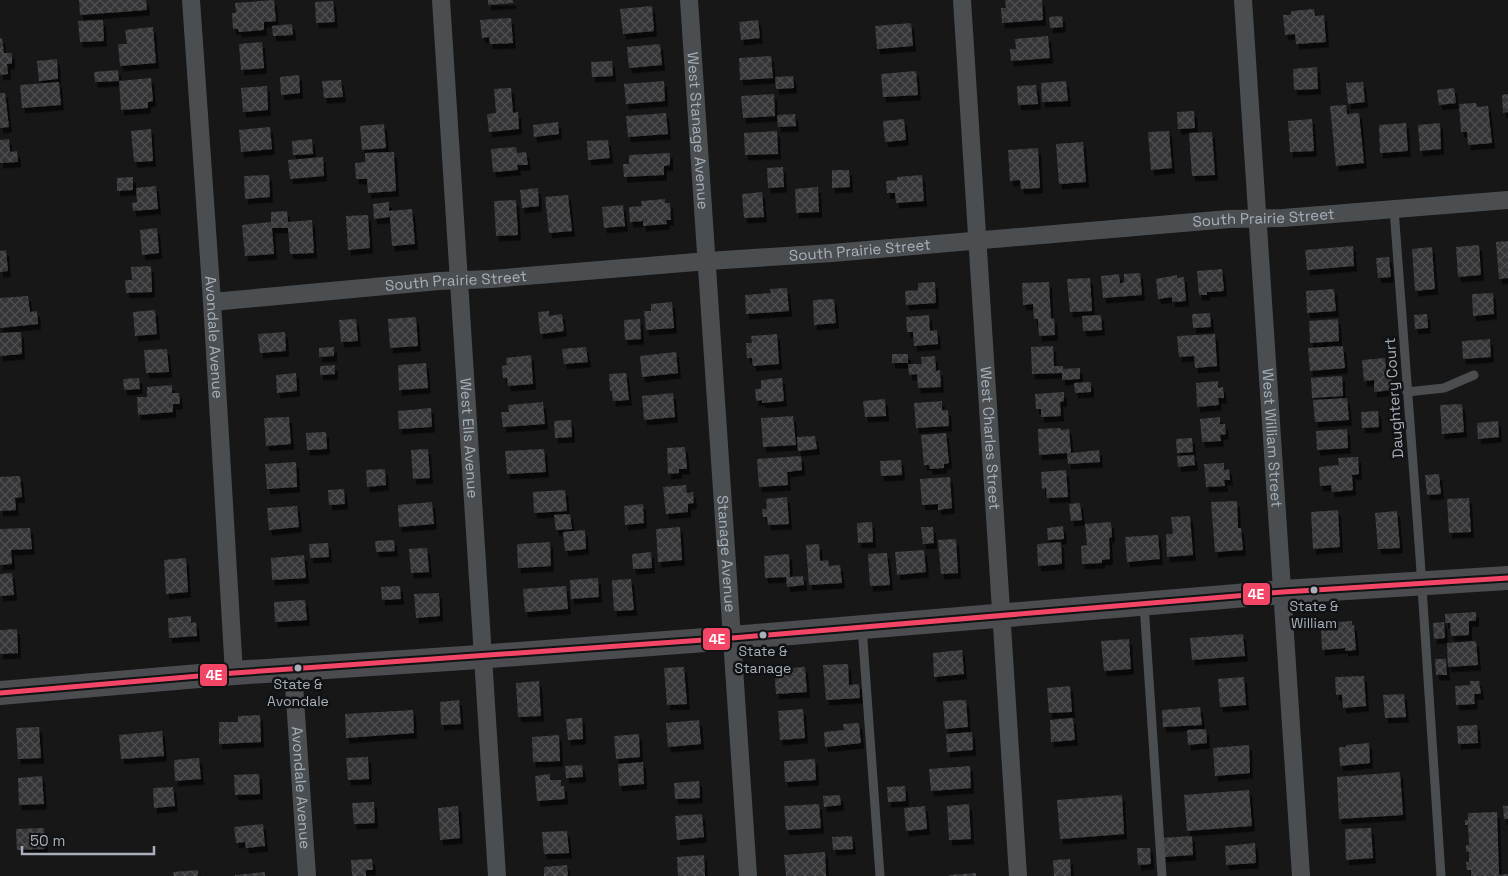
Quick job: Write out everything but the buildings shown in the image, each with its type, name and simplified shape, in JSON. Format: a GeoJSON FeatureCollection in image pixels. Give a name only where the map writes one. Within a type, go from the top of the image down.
{"type":"FeatureCollection","features":[{"type":"Feature","properties":{"kind":"main road"},"geometry":{"type":"LineString","coordinates":[[0,693],[234,672],[293,670],[732,638],[1283,592],[1508,578]]}},
{"type":"Feature","properties":{"kind":"street","name":"Avondale Avenue"},"geometry":{"type":"LineString","coordinates":[[191,0],[212,302],[234,672]]}},
{"type":"Feature","properties":{"kind":"street","name":"West Ells Avenue"},"geometry":{"type":"LineString","coordinates":[[441,0],[498,876]]}},
{"type":"Feature","properties":{"kind":"street","name":"West Stanage Avenue"},"geometry":{"type":"LineString","coordinates":[[689,0],[708,261]]}},
{"type":"Feature","properties":{"kind":"street","name":"West Charles Street"},"geometry":{"type":"LineString","coordinates":[[962,0],[1018,876]]}},
{"type":"Feature","properties":{"kind":"street","name":"West William Street"},"geometry":{"type":"LineString","coordinates":[[1243,0],[1302,876]]}},
{"type":"Feature","properties":{"kind":"street","name":"South Prairie Street"},"geometry":{"type":"LineString","coordinates":[[212,302],[439,281],[832,253],[1235,218],[1290,218],[1508,200]]}},
{"type":"Feature","properties":{"kind":"street","name":"Stanage Avenue"},"geometry":{"type":"LineString","coordinates":[[708,261],[748,876]]}},
{"type":"Feature","properties":{"kind":"street","name":"Avondale Avenue"},"geometry":{"type":"LineString","coordinates":[[293,670],[307,876]]}},
{"type":"Feature","properties":{"kind":"lane","name":"Daughtery Court"},"geometry":{"type":"LineString","coordinates":[[1394,209],[1422,584],[1441,876]]}},
{"type":"Feature","properties":{"kind":"lane"},"geometry":{"type":"LineString","coordinates":[[1407,392],[1444,388],[1474,375]]}},
{"type":"Feature","properties":{"kind":"lane"},"geometry":{"type":"LineString","coordinates":[[1144,604],[1162,876]]}},
{"type":"Feature","properties":{"kind":"lane"},"geometry":{"type":"LineString","coordinates":[[862,627],[880,876]]}},
{"type":"Feature","properties":{"kind":"transit line","name":"4E"},"geometry":{"type":"LineString","coordinates":[[0,693],[234,673],[732,638],[1283,592],[1508,578]]}},
{"type":"Feature","properties":{"kind":"place","name":"State & William"},"geometry":{"type":"Point","coordinates":[1314,590]}},
{"type":"Feature","properties":{"kind":"place","name":"State & Stanage"},"geometry":{"type":"Point","coordinates":[763,635]}},
{"type":"Feature","properties":{"kind":"place","name":"State & Avondale"},"geometry":{"type":"Point","coordinates":[298,668]}}]}
